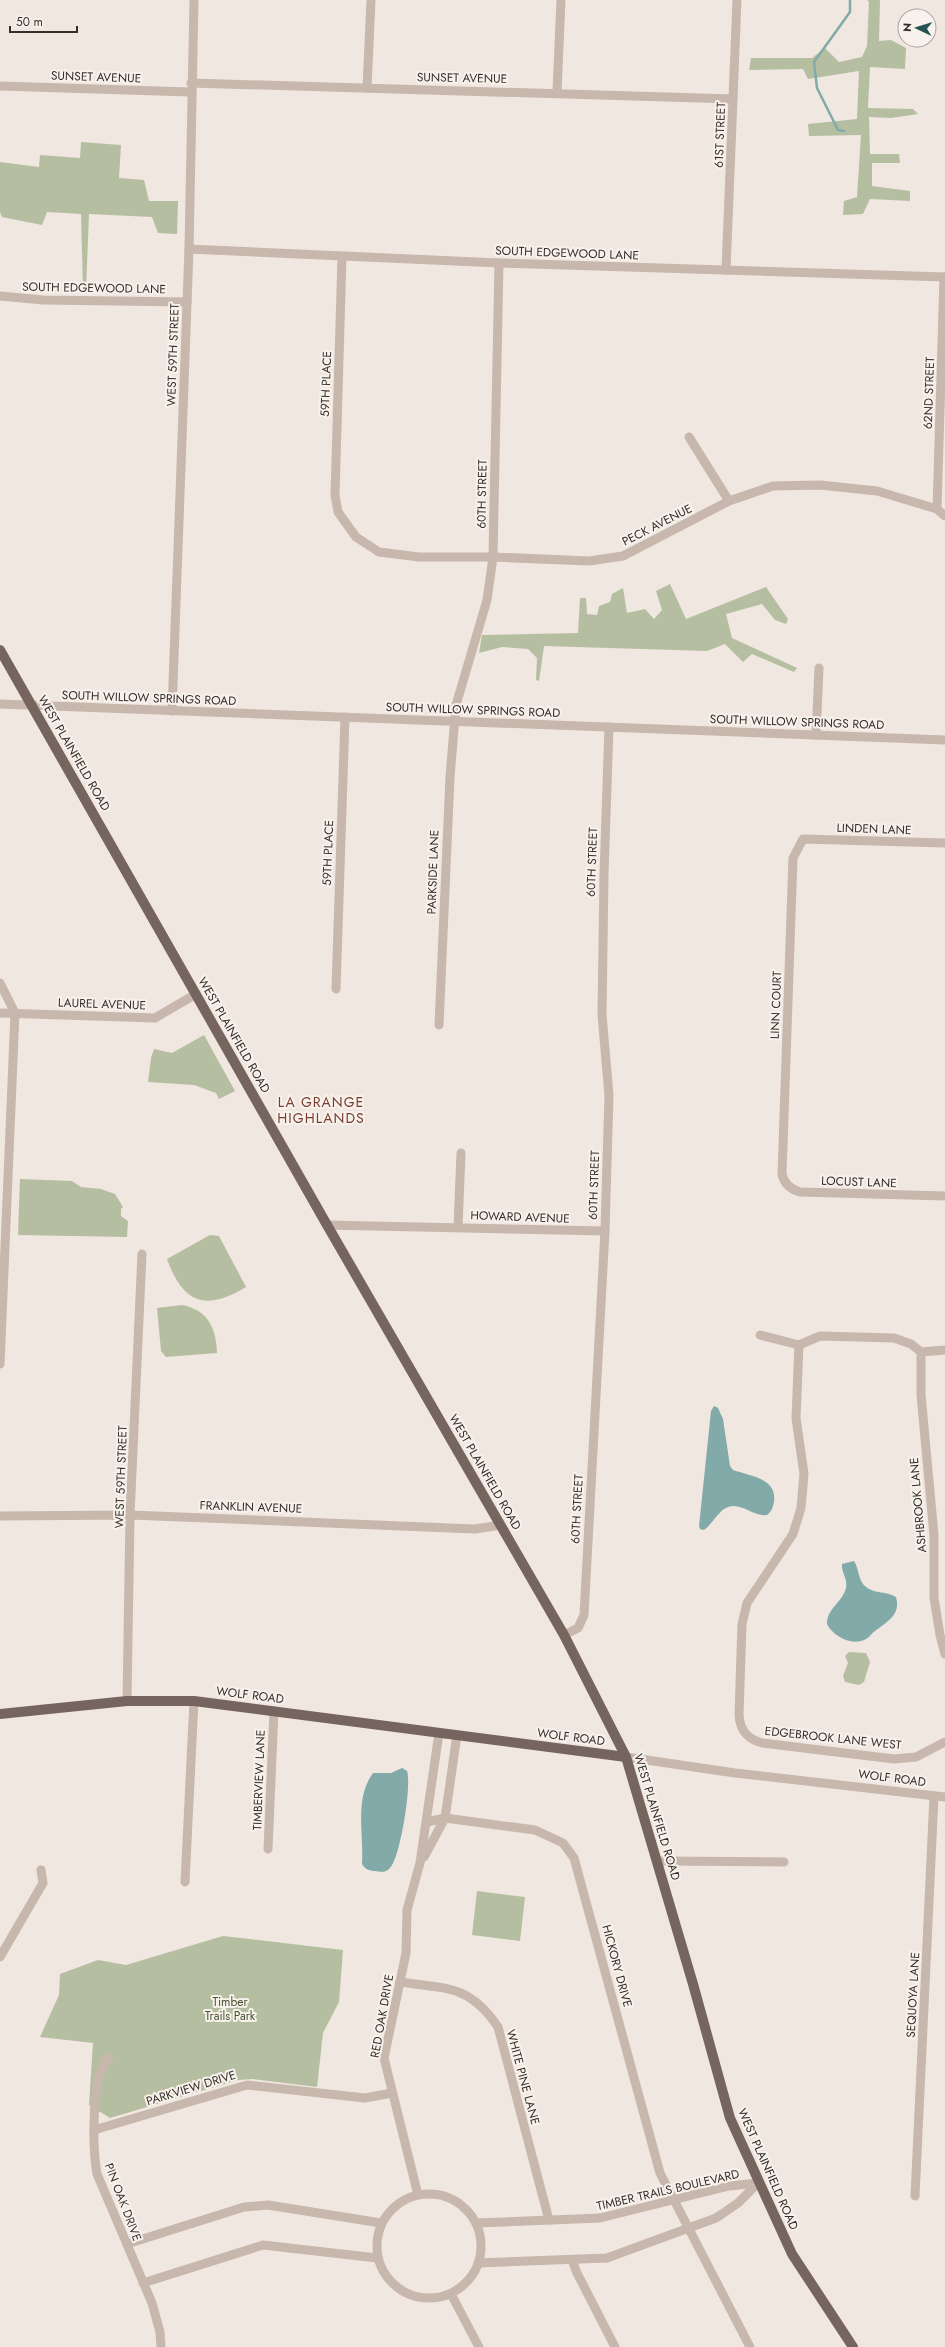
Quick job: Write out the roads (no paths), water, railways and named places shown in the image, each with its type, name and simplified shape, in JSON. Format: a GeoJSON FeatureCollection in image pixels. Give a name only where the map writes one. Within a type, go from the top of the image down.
{"type":"FeatureCollection","features":[{"type":"Feature","properties":{"kind":"main road","name":"WEST PLAINFIELD ROAD"},"geometry":{"type":"LineString","coordinates":[[0,650],[327,1225],[564,1635],[626,1757],[730,2118],[758,2183],[792,2254],[853,2347]]}},
{"type":"Feature","properties":{"kind":"main road","name":"WOLF ROAD"},"geometry":{"type":"LineString","coordinates":[[0,1714],[127,1701],[194,1701],[626,1757]]}},
{"type":"Feature","properties":{"kind":"street","name":"WEST 59TH STREET"},"geometry":{"type":"LineString","coordinates":[[172,711],[189,249],[190,92],[194,0]]}},
{"type":"Feature","properties":{"kind":"street"},"geometry":{"type":"LineString","coordinates":[[367,88],[371,0]]}},
{"type":"Feature","properties":{"kind":"street"},"geometry":{"type":"LineString","coordinates":[[557,92],[561,0]]}},
{"type":"Feature","properties":{"kind":"street","name":"61ST STREET"},"geometry":{"type":"LineString","coordinates":[[726,270],[737,0]]}},
{"type":"Feature","properties":{"kind":"street","name":"SUNSET AVENUE"},"geometry":{"type":"LineString","coordinates":[[191,83],[557,92],[733,99]]}},
{"type":"Feature","properties":{"kind":"street","name":"SUNSET AVENUE"},"geometry":{"type":"LineString","coordinates":[[0,86],[190,92]]}},
{"type":"Feature","properties":{"kind":"street","name":"SOUTH EDGEWOOD LANE"},"geometry":{"type":"LineString","coordinates":[[189,249],[499,263],[945,277]]}},
{"type":"Feature","properties":{"kind":"street","name":"59TH PLACE"},"geometry":{"type":"LineString","coordinates":[[338,512],[334,487],[342,257]]}},
{"type":"Feature","properties":{"kind":"street","name":"60TH STREET"},"geometry":{"type":"LineString","coordinates":[[455,721],[456,705],[487,600],[492,557],[499,263]]}},
{"type":"Feature","properties":{"kind":"street","name":"62ND STREET"},"geometry":{"type":"LineString","coordinates":[[937,509],[945,277]]}},
{"type":"Feature","properties":{"kind":"street","name":"SOUTH EDGEWOOD LANE"},"geometry":{"type":"LineString","coordinates":[[0,296],[43,300],[187,302]]}},
{"type":"Feature","properties":{"kind":"street"},"geometry":{"type":"LineString","coordinates":[[689,437],[729,501]]}},
{"type":"Feature","properties":{"kind":"street","name":"PECK AVENUE"},"geometry":{"type":"LineString","coordinates":[[338,512],[356,537],[379,552],[419,557],[492,557],[589,561],[623,556],[729,501],[773,486],[820,485],[877,491],[937,509],[945,516]]}},
{"type":"Feature","properties":{"kind":"street"},"geometry":{"type":"LineString","coordinates":[[816,735],[819,668]]}},
{"type":"Feature","properties":{"kind":"street","name":"SOUTH WILLOW SPRINGS ROAD"},"geometry":{"type":"LineString","coordinates":[[0,704],[945,740]]}},
{"type":"Feature","properties":{"kind":"street","name":"59TH PLACE"},"geometry":{"type":"LineString","coordinates":[[336,989],[345,717]]}},
{"type":"Feature","properties":{"kind":"street","name":"PARKSIDE LANE"},"geometry":{"type":"LineString","coordinates":[[439,1025],[450,777],[455,721]]}},
{"type":"Feature","properties":{"kind":"street","name":"60TH STREET"},"geometry":{"type":"LineString","coordinates":[[564,1635],[578,1628],[584,1615],[605,1231],[609,1095],[602,1015],[604,874],[609,727]]}},
{"type":"Feature","properties":{"kind":"street","name":"LINDEN LANE"},"geometry":{"type":"LineString","coordinates":[[803,838],[945,842]]}},
{"type":"Feature","properties":{"kind":"street","name":"LINN COURT"},"geometry":{"type":"LineString","coordinates":[[782,1174],[792,858],[803,838]]}},
{"type":"Feature","properties":{"kind":"street"},"geometry":{"type":"LineString","coordinates":[[0,983],[15,1013],[4,1163],[0,1364]]}},
{"type":"Feature","properties":{"kind":"street","name":"LAUREL AVENUE"},"geometry":{"type":"LineString","coordinates":[[0,1013],[155,1018],[196,994]]}},
{"type":"Feature","properties":{"kind":"street","name":"HOWARD AVENUE"},"geometry":{"type":"LineString","coordinates":[[458,1227],[461,1153]]}},
{"type":"Feature","properties":{"kind":"street","name":"LOCUST LANE"},"geometry":{"type":"LineString","coordinates":[[782,1174],[786,1184],[793,1190],[800,1192],[945,1196]]}},
{"type":"Feature","properties":{"kind":"street","name":"HOWARD AVENUE"},"geometry":{"type":"LineString","coordinates":[[327,1225],[605,1231]]}},
{"type":"Feature","properties":{"kind":"street","name":"WEST 59TH STREET"},"geometry":{"type":"LineString","coordinates":[[127,1701],[130,1515],[142,1254]]}},
{"type":"Feature","properties":{"kind":"street"},"geometry":{"type":"LineString","coordinates":[[760,1335],[799,1345],[820,1336],[894,1338],[911,1344],[921,1352],[945,1350]]}},
{"type":"Feature","properties":{"kind":"street","name":"EDGEBROOK LANE WEST"},"geometry":{"type":"LineString","coordinates":[[799,1345],[796,1418],[804,1474],[801,1508],[793,1534],[747,1603],[744,1617],[739,1715],[742,1730],[751,1739],[762,1743],[894,1759],[916,1757],[945,1742]]}},
{"type":"Feature","properties":{"kind":"street","name":"ASHBROOK LANE"},"geometry":{"type":"LineString","coordinates":[[921,1352],[921,1395],[934,1535],[934,1598],[938,1629],[945,1654]]}},
{"type":"Feature","properties":{"kind":"street","name":"FRANKLIN AVENUE"},"geometry":{"type":"LineString","coordinates":[[0,1516],[130,1515],[475,1528],[501,1525]]}},
{"type":"Feature","properties":{"kind":"street"},"geometry":{"type":"LineString","coordinates":[[186,1882],[194,1701]]}},
{"type":"Feature","properties":{"kind":"street","name":"TIMBERVIEW LANE"},"geometry":{"type":"LineString","coordinates":[[268,1849],[274,1711]]}},
{"type":"Feature","properties":{"kind":"street","name":"RED OAK DRIVE"},"geometry":{"type":"LineString","coordinates":[[418,2195],[384,2058],[406,1953],[409,1902],[420,1863],[439,1733]]}},
{"type":"Feature","properties":{"kind":"street","name":"RED OAK DRIVE"},"geometry":{"type":"LineString","coordinates":[[420,1863],[445,1818],[457,1735]]}},
{"type":"Feature","properties":{"kind":"street","name":"WOLF ROAD"},"geometry":{"type":"LineString","coordinates":[[626,1757],[735,1773],[945,1797]]}},
{"type":"Feature","properties":{"kind":"street","name":"SEQUOYA LANE"},"geometry":{"type":"LineString","coordinates":[[915,2196],[934,1796]]}},
{"type":"Feature","properties":{"kind":"street","name":"HICKORY DRIVE"},"geometry":{"type":"LineString","coordinates":[[427,1822],[445,1818],[539,1831],[563,1843],[574,1858],[660,2173],[750,2347]]}},
{"type":"Feature","properties":{"kind":"street"},"geometry":{"type":"LineString","coordinates":[[657,1861],[784,1862]]}},
{"type":"Feature","properties":{"kind":"street"},"geometry":{"type":"LineString","coordinates":[[0,1957],[43,1883],[41,1870]]}},
{"type":"Feature","properties":{"kind":"street","name":"WHITE PINE LANE"},"geometry":{"type":"LineString","coordinates":[[400,1982],[457,1990],[474,1998],[487,2010],[498,2027],[549,2220]]}},
{"type":"Feature","properties":{"kind":"street","name":"PIN OAK DRIVE"},"geometry":{"type":"LineString","coordinates":[[109,2058],[103,2063],[98,2080],[93,2155],[97,2174],[157,2317],[161,2347]]}},
{"type":"Feature","properties":{"kind":"street","name":"PARKVIEW DRIVE"},"geometry":{"type":"LineString","coordinates":[[94,2130],[247,2085],[365,2098],[392,2093]]}},
{"type":"Feature","properties":{"kind":"street","name":"TIMBER TRAILS BOULEVARD"},"geometry":{"type":"LineString","coordinates":[[476,2223],[600,2218],[729,2186],[758,2183]]}},
{"type":"Feature","properties":{"kind":"street","name":"TIMBER TRAILS BOULEVARD"},"geometry":{"type":"LineString","coordinates":[[478,2263],[606,2258],[716,2218],[738,2202],[758,2183]]}},
{"type":"Feature","properties":{"kind":"street"},"geometry":{"type":"LineString","coordinates":[[431,2193],[449,2197],[464,2206],[476,2223],[482,2246],[476,2270],[465,2285],[451,2294],[433,2299],[423,2299],[405,2294],[386,2276],[377,2258],[376,2240],[381,2224],[392,2208],[412,2196],[431,2193]]}},
{"type":"Feature","properties":{"kind":"street"},"geometry":{"type":"LineString","coordinates":[[127,2244],[244,2207],[268,2205],[381,2224]]}},
{"type":"Feature","properties":{"kind":"street"},"geometry":{"type":"LineString","coordinates":[[143,2283],[263,2245],[377,2258]]}},
{"type":"Feature","properties":{"kind":"street"},"geometry":{"type":"LineString","coordinates":[[572,2260],[577,2273],[615,2347]]}},
{"type":"Feature","properties":{"kind":"street"},"geometry":{"type":"LineString","coordinates":[[451,2294],[479,2347]]}},
{"type":"Feature","properties":{"kind":"water"},"geometry":{"type":"Polygon","coordinates":[[[714,1406],[718,1408],[723,1419],[730,1466],[733,1470],[754,1476],[767,1483],[774,1493],[774,1501],[772,1509],[767,1515],[756,1514],[740,1507],[730,1506],[721,1511],[704,1530],[700,1529],[699,1526],[711,1411],[714,1406]]]}},
{"type":"Feature","properties":{"kind":"water"},"geometry":{"type":"Polygon","coordinates":[[[854,1561],[860,1578],[866,1587],[873,1591],[896,1597],[897,1603],[895,1613],[889,1621],[867,1638],[855,1642],[838,1636],[827,1624],[829,1614],[841,1598],[846,1588],[842,1564],[854,1561]]]}},
{"type":"Feature","properties":{"kind":"water"},"geometry":{"type":"Polygon","coordinates":[[[402,1768],[407,1771],[408,1791],[398,1851],[394,1862],[388,1870],[381,1872],[369,1870],[362,1864],[361,1817],[367,1783],[373,1773],[391,1773],[402,1768]]]}},
{"type":"Feature","properties":{"kind":"waterway"},"geometry":{"type":"LineString","coordinates":[[844,131],[838,130],[817,88],[814,62],[850,12],[850,0]]}},
{"type":"Feature","properties":{"kind":"district","name":"LA GRANGE HIGHLANDS"},"geometry":{"type":"Point","coordinates":[321,1110]}},
{"type":"Feature","properties":{"kind":"park label","name":"Timber Trails Park"},"geometry":{"type":"Point","coordinates":[230,2009]}}]}
